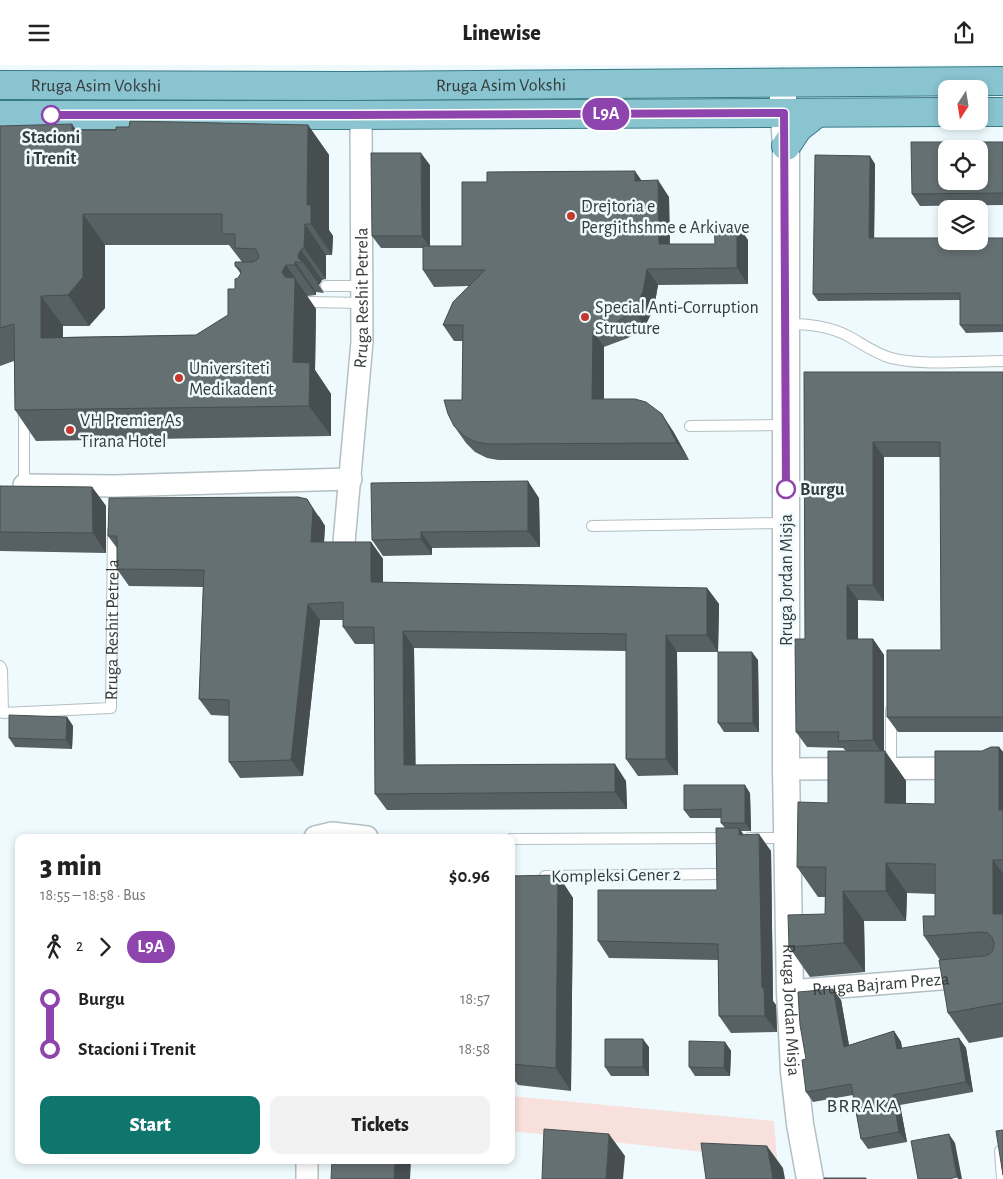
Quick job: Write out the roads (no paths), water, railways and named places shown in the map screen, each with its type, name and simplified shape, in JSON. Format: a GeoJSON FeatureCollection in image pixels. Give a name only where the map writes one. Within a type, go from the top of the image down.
{"type":"FeatureCollection","features":[{"type":"Feature","properties":{"kind":"main road","name":"Rruga Asim Vokshi"},"geometry":{"type":"LineString","coordinates":[[0,85],[360,86],[782,74],[1003,81]]}},
{"type":"Feature","properties":{"kind":"main road","name":"Rruga Asim Vokshi"},"geometry":{"type":"LineString","coordinates":[[0,115],[938,112]]}},
{"type":"Feature","properties":{"kind":"main road"},"geometry":{"type":"LineString","coordinates":[[988,112],[1003,112]]}},
{"type":"Feature","properties":{"kind":"main road"},"geometry":{"type":"LineString","coordinates":[[786,146],[798,128],[817,113]]}},
{"type":"Feature","properties":{"kind":"street","name":"Rruga Jordan Misja"},"geometry":{"type":"LineString","coordinates":[[782,74],[786,146],[786,769],[790,991],[794,1071],[800,1124],[810,1179]]}},
{"type":"Feature","properties":{"kind":"street","name":"Rruga Reshit Petrela"},"geometry":{"type":"LineString","coordinates":[[344,542],[362,342],[361,115]]}},
{"type":"Feature","properties":{"kind":"street"},"geometry":{"type":"LineString","coordinates":[[24,485],[114,491],[351,479]]}},
{"type":"Feature","properties":{"kind":"street"},"geometry":{"type":"LineString","coordinates":[[786,769],[1003,768]]}},
{"type":"Feature","properties":{"kind":"street"},"geometry":{"type":"LineString","coordinates":[[328,834],[341,834]]}},
{"type":"Feature","properties":{"kind":"street","name":"Rruga Bajram Preza"},"geometry":{"type":"LineString","coordinates":[[790,991],[1003,974]]}},
{"type":"Feature","properties":{"kind":"street"},"geometry":{"type":"LineString","coordinates":[[307,1179],[308,1164]]}},
{"type":"Feature","properties":{"kind":"lane"},"geometry":{"type":"LineString","coordinates":[[326,286],[362,295]]}},
{"type":"Feature","properties":{"kind":"lane"},"geometry":{"type":"LineString","coordinates":[[310,303],[362,295]]}},
{"type":"Feature","properties":{"kind":"lane"},"geometry":{"type":"LineString","coordinates":[[786,324],[823,326],[848,336],[871,350],[907,361],[1003,361]]}},
{"type":"Feature","properties":{"kind":"lane"},"geometry":{"type":"LineString","coordinates":[[24,409],[24,485]]}},
{"type":"Feature","properties":{"kind":"lane"},"geometry":{"type":"LineString","coordinates":[[690,426],[786,425]]}},
{"type":"Feature","properties":{"kind":"lane","name":"Rruga Reshit Petrela"},"geometry":{"type":"LineString","coordinates":[[0,666],[2,670],[3,713],[111,708],[114,515]]}},
{"type":"Feature","properties":{"kind":"lane"},"geometry":{"type":"LineString","coordinates":[[592,526],[786,523]]}},
{"type":"Feature","properties":{"kind":"lane"},"geometry":{"type":"LineString","coordinates":[[891,697],[891,769]]}},
{"type":"Feature","properties":{"kind":"lane"},"geometry":{"type":"LineString","coordinates":[[515,839],[788,838]]}},
{"type":"Feature","properties":{"kind":"lane","name":"Kompleksi Gener 2"},"geometry":{"type":"LineString","coordinates":[[531,876],[721,874]]}},
{"type":"Feature","properties":{"kind":"lane"},"geometry":{"type":"LineString","coordinates":[[1000,1148],[1002,1179]]}},
{"type":"Feature","properties":{"kind":"place","name":"Stacioni i Trenit"},"geometry":{"type":"Point","coordinates":[51,115]}},
{"type":"Feature","properties":{"kind":"place","name":"Drejtoria e Pergjithshme e Arkivave"},"geometry":{"type":"Point","coordinates":[571,216]}},
{"type":"Feature","properties":{"kind":"place","name":"Special Anti-Corruption Structure"},"geometry":{"type":"Point","coordinates":[585,317]}},
{"type":"Feature","properties":{"kind":"place","name":"Universiteti Medikadent"},"geometry":{"type":"Point","coordinates":[179,378]}},
{"type":"Feature","properties":{"kind":"place","name":"VH Premier As Tirana Hotel"},"geometry":{"type":"Point","coordinates":[70,430]}},
{"type":"Feature","properties":{"kind":"place","name":"Burgu"},"geometry":{"type":"Point","coordinates":[786,489]}},
{"type":"Feature","properties":{"kind":"district","name":"BRRAKA"},"geometry":{"type":"Point","coordinates":[863,1105]}}]}
